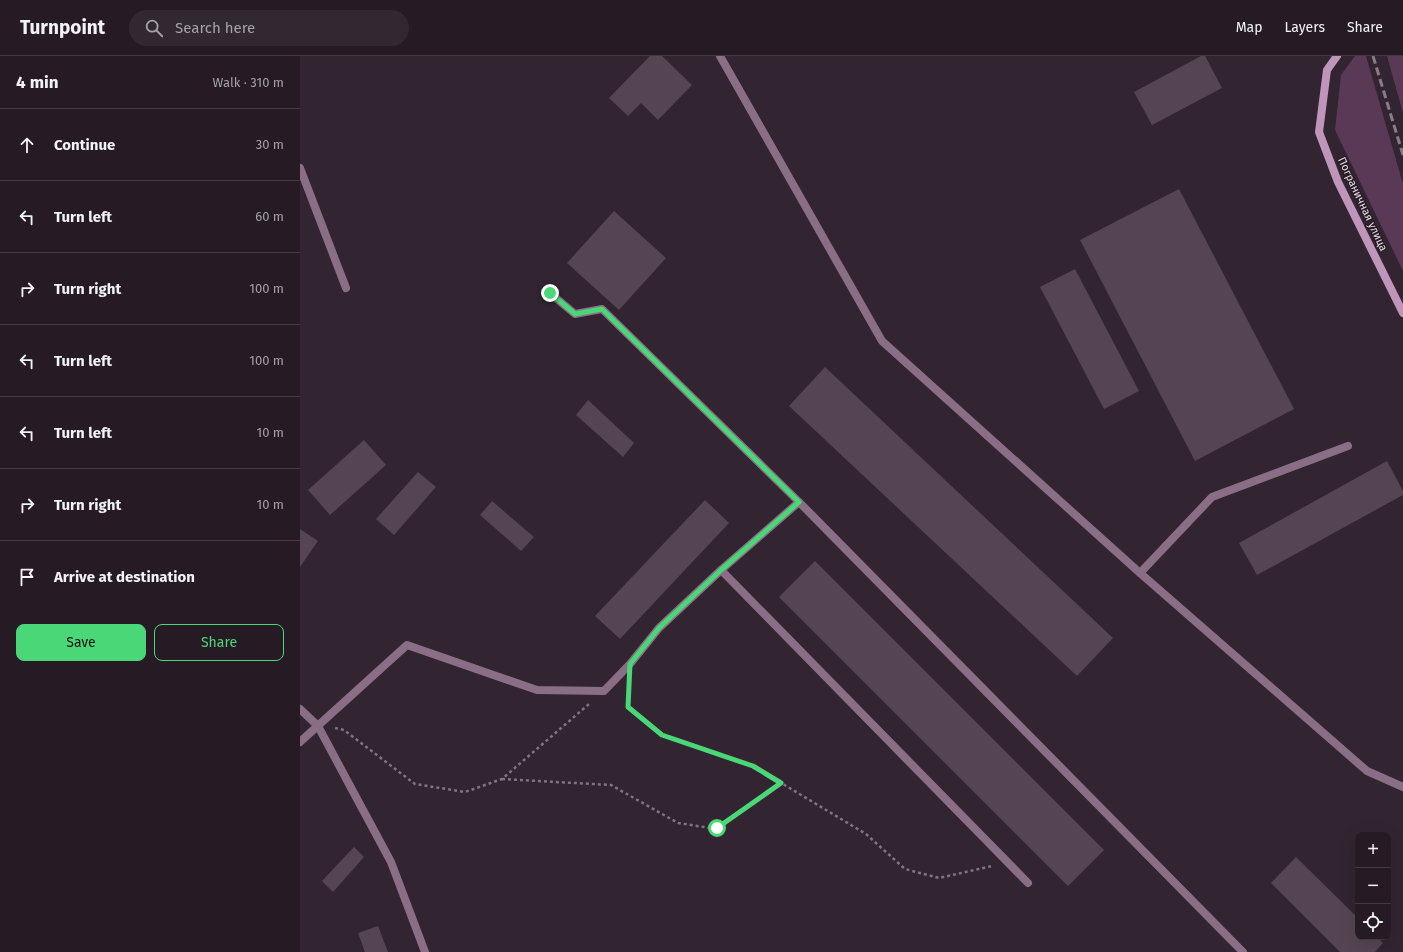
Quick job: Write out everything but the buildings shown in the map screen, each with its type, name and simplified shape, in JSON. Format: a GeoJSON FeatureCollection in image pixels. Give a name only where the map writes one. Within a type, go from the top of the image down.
{"type":"FeatureCollection","features":[{"type":"Feature","properties":{"kind":"main road","name":"Пограничная улица"},"geometry":{"type":"LineString","coordinates":[[1337,56],[1327,70],[1319,132],[1338,182],[1403,313]]}},
{"type":"Feature","properties":{"kind":"lane"},"geometry":{"type":"LineString","coordinates":[[720,56],[882,341],[1140,573],[1366,771],[1403,786]]}},
{"type":"Feature","properties":{"kind":"lane"},"geometry":{"type":"LineString","coordinates":[[300,168],[346,288]]}},
{"type":"Feature","properties":{"kind":"lane"},"geometry":{"type":"LineString","coordinates":[[550,293],[575,314],[602,309],[799,502],[1243,952]]}},
{"type":"Feature","properties":{"kind":"lane"},"geometry":{"type":"LineString","coordinates":[[1140,573],[1212,497],[1348,446]]}},
{"type":"Feature","properties":{"kind":"lane"},"geometry":{"type":"LineString","coordinates":[[300,742],[407,645],[537,690],[604,691],[630,664],[659,628],[721,570],[799,502]]}},
{"type":"Feature","properties":{"kind":"lane"},"geometry":{"type":"LineString","coordinates":[[721,570],[1028,883]]}},
{"type":"Feature","properties":{"kind":"lane"},"geometry":{"type":"LineString","coordinates":[[300,709],[318,726],[391,862],[425,952]]}},
{"type":"Feature","properties":{"kind":"path"},"geometry":{"type":"LineString","coordinates":[[630,664],[628,707],[662,735],[753,766],[866,834],[905,869],[939,878],[1007,863]]}},
{"type":"Feature","properties":{"kind":"path"},"geometry":{"type":"LineString","coordinates":[[318,726],[344,730],[415,784],[465,792],[502,779],[604,691]]}},
{"type":"Feature","properties":{"kind":"path"},"geometry":{"type":"LineString","coordinates":[[502,779],[611,784],[678,823],[717,828],[781,783]]}},
{"type":"Feature","properties":{"kind":"shaded area"},"geometry":{"type":"Polygon","coordinates":[[[1355,56],[1366,56],[1403,184],[1403,271],[1335,130],[1341,75],[1355,56]]]}},
{"type":"Feature","properties":{"kind":"shaded area"},"geometry":{"type":"Polygon","coordinates":[[[1387,56],[1403,56],[1403,113],[1387,56]]]}},
{"type":"Feature","properties":{"kind":"railway"},"geometry":{"type":"LineString","coordinates":[[1373,56],[1403,155]]}},
{"type":"Feature","properties":{"kind":"route"},"geometry":{"type":"LineString","coordinates":[[550,293],[575,314],[602,309],[799,502],[721,570],[659,628],[630,664],[628,707],[662,735],[753,766],[781,783],[717,828]]}}]}
